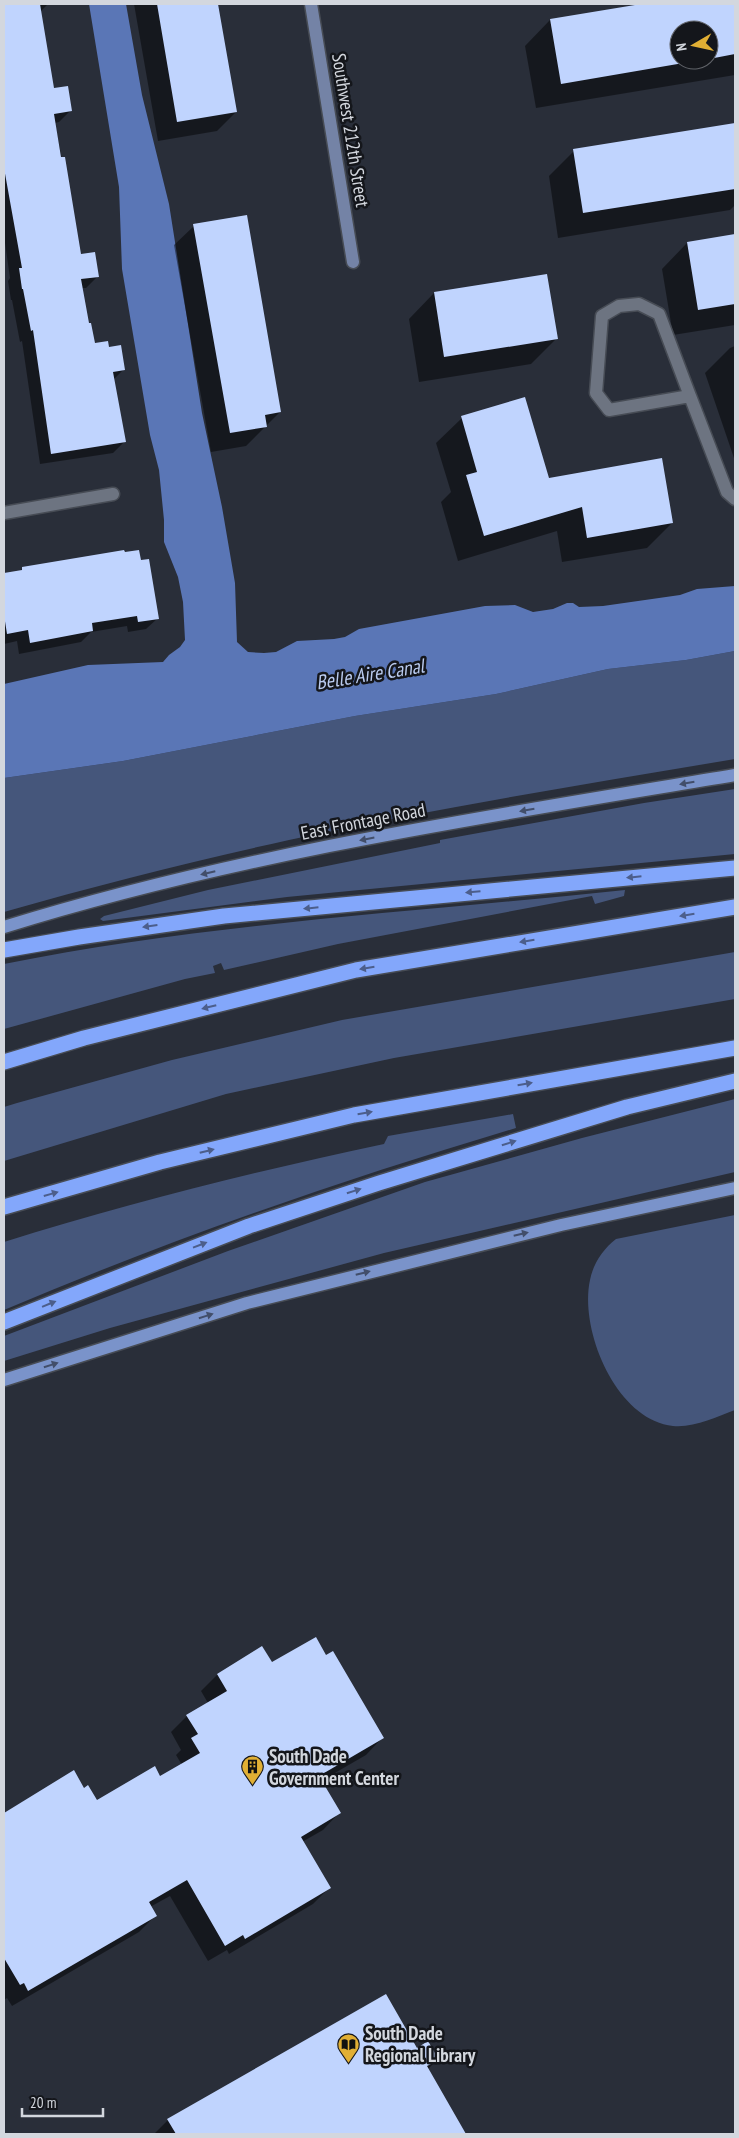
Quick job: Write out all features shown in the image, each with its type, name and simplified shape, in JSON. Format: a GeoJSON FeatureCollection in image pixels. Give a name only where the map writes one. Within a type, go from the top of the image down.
{"type":"FeatureCollection","features":[{"type":"Feature","properties":{"kind":"highway"},"geometry":{"type":"LineString","coordinates":[[4,950],[224,916],[735,868]]}},
{"type":"Feature","properties":{"kind":"highway"},"geometry":{"type":"LineString","coordinates":[[4,1062],[84,1038],[356,970],[735,907]]}},
{"type":"Feature","properties":{"kind":"highway"},"geometry":{"type":"LineString","coordinates":[[4,1207],[160,1162],[354,1115],[735,1048]]}},
{"type":"Feature","properties":{"kind":"highway"},"geometry":{"type":"LineString","coordinates":[[4,1322],[249,1226],[314,1204],[627,1107],[735,1081]]}},
{"type":"Feature","properties":{"kind":"main road","name":"East Frontage Road"},"geometry":{"type":"LineString","coordinates":[[4,927],[137,889],[306,850],[476,818],[735,775]]}},
{"type":"Feature","properties":{"kind":"main road"},"geometry":{"type":"LineString","coordinates":[[4,1380],[247,1303],[561,1225],[735,1188]]}},
{"type":"Feature","properties":{"kind":"street","name":"Southwest 212th Street"},"geometry":{"type":"LineString","coordinates":[[311,4],[353,262]]}},
{"type":"Feature","properties":{"kind":"street"},"geometry":{"type":"LineString","coordinates":[[690,396],[609,410],[596,393],[602,316],[619,306],[639,304],[659,314],[727,492],[735,499]]}},
{"type":"Feature","properties":{"kind":"street"},"geometry":{"type":"LineString","coordinates":[[4,513],[113,494]]}},
{"type":"Feature","properties":{"kind":"shaded area"},"geometry":{"type":"Polygon","coordinates":[[[735,651],[735,759],[345,828],[182,865],[4,912],[4,778],[123,761],[355,716],[496,694],[608,669],[686,660],[735,651]]]}},
{"type":"Feature","properties":{"kind":"shaded area"},"geometry":{"type":"Polygon","coordinates":[[[735,789],[735,854],[287,897],[103,921],[100,919],[104,916],[208,890],[440,843],[440,840],[644,803],[735,789]]]}},
{"type":"Feature","properties":{"kind":"shaded area"},"geometry":{"type":"Polygon","coordinates":[[[625,890],[624,896],[595,904],[592,896],[338,944],[224,970],[221,963],[213,966],[215,973],[185,979],[4,1029],[4,964],[158,938],[236,928],[625,890]]]}},
{"type":"Feature","properties":{"kind":"shaded area"},"geometry":{"type":"Polygon","coordinates":[[[735,952],[735,999],[394,1058],[226,1094],[4,1161],[4,1107],[17,1103],[172,1060],[342,1020],[735,952]]]}},
{"type":"Feature","properties":{"kind":"shaded area"},"geometry":{"type":"Polygon","coordinates":[[[735,1099],[735,1172],[384,1253],[110,1328],[4,1361],[4,1336],[228,1251],[425,1182],[582,1138],[735,1099]]]}},
{"type":"Feature","properties":{"kind":"shaded area"},"geometry":{"type":"Polygon","coordinates":[[[513,1114],[516,1128],[386,1168],[257,1212],[130,1259],[4,1310],[4,1242],[193,1188],[384,1144],[388,1136],[513,1114]]]}},
{"type":"Feature","properties":{"kind":"shaded area"},"geometry":{"type":"Polygon","coordinates":[[[735,1215],[735,1410],[705,1421],[681,1426],[673,1426],[653,1420],[634,1408],[619,1390],[606,1370],[596,1347],[590,1323],[588,1300],[590,1280],[596,1263],[603,1252],[616,1239],[735,1215]]]}},
{"type":"Feature","properties":{"kind":"water","name":"Belle Aire Canal"},"geometry":{"type":"Polygon","coordinates":[[[89,4],[126,4],[142,95],[169,204],[202,413],[222,507],[235,583],[237,642],[248,652],[276,652],[297,641],[345,637],[359,629],[485,606],[515,605],[533,612],[553,609],[567,603],[573,603],[579,607],[603,606],[680,595],[697,589],[735,586],[735,651],[686,660],[608,669],[496,694],[355,716],[123,761],[4,778],[4,684],[88,665],[163,662],[185,640],[183,602],[178,577],[164,542],[164,520],[159,470],[150,435],[122,269],[119,187],[89,4]]]}},
{"type":"Feature","properties":{"kind":"building"},"geometry":{"type":"Polygon","coordinates":[[[4,4],[40,4],[54,88],[68,86],[72,111],[54,114],[61,157],[65,157],[81,254],[95,252],[99,277],[81,279],[89,323],[91,323],[95,343],[108,341],[109,347],[121,345],[125,370],[113,372],[126,442],[51,454],[33,330],[31,331],[22,289],[19,268],[22,268],[4,168],[4,4]]]}},
{"type":"Feature","properties":{"kind":"building"},"geometry":{"type":"Polygon","coordinates":[[[157,4],[218,4],[237,112],[177,122],[157,4]]]}},
{"type":"Feature","properties":{"kind":"building"},"geometry":{"type":"Polygon","coordinates":[[[641,4],[735,4],[735,54],[719,57],[719,20],[669,20],[669,65],[561,84],[550,19],[641,4]]]}},
{"type":"Feature","properties":{"kind":"building"},"geometry":{"type":"Polygon","coordinates":[[[735,123],[735,189],[583,213],[573,149],[735,123]]]}},
{"type":"Feature","properties":{"kind":"building"},"geometry":{"type":"Polygon","coordinates":[[[247,215],[281,412],[265,415],[267,427],[230,433],[193,224],[247,215]]]}},
{"type":"Feature","properties":{"kind":"building"},"geometry":{"type":"Polygon","coordinates":[[[735,234],[735,304],[698,310],[687,242],[735,234]]]}},
{"type":"Feature","properties":{"kind":"building"},"geometry":{"type":"Polygon","coordinates":[[[547,274],[558,339],[444,357],[434,292],[547,274]]]}},
{"type":"Feature","properties":{"kind":"building"},"geometry":{"type":"Polygon","coordinates":[[[525,397],[549,478],[662,458],[673,523],[587,538],[582,507],[484,536],[466,475],[477,472],[461,416],[525,397]]]}},
{"type":"Feature","properties":{"kind":"building"},"geometry":{"type":"Polygon","coordinates":[[[124,550],[125,552],[139,550],[141,560],[149,559],[159,619],[138,622],[137,616],[92,623],[93,631],[30,643],[28,630],[7,634],[4,615],[4,573],[22,570],[22,567],[124,550]]]}},
{"type":"Feature","properties":{"kind":"building"},"geometry":{"type":"Polygon","coordinates":[[[316,1637],[326,1655],[333,1651],[384,1738],[319,1776],[341,1813],[301,1837],[331,1888],[245,1939],[243,1935],[225,1946],[187,1880],[149,1902],[157,1916],[28,1991],[24,1983],[20,1985],[4,1958],[4,1813],[74,1770],[84,1788],[88,1785],[97,1800],[155,1766],[160,1776],[200,1753],[191,1738],[198,1734],[186,1715],[227,1691],[217,1674],[262,1646],[272,1662],[316,1637]]]}},
{"type":"Feature","properties":{"kind":"building","name":"South Dade Regional Library"},"geometry":{"type":"Polygon","coordinates":[[[386,1994],[417,2048],[428,2041],[439,2060],[427,2066],[466,2134],[176,2134],[167,2119],[386,1994]]]}},
{"type":"Feature","properties":{"kind":"place","name":"South Dade Government Center"},"geometry":{"type":"Point","coordinates":[253,1786]}},
{"type":"Feature","properties":{"kind":"place","name":"South Dade Regional Library"},"geometry":{"type":"Point","coordinates":[349,2063]}}]}
